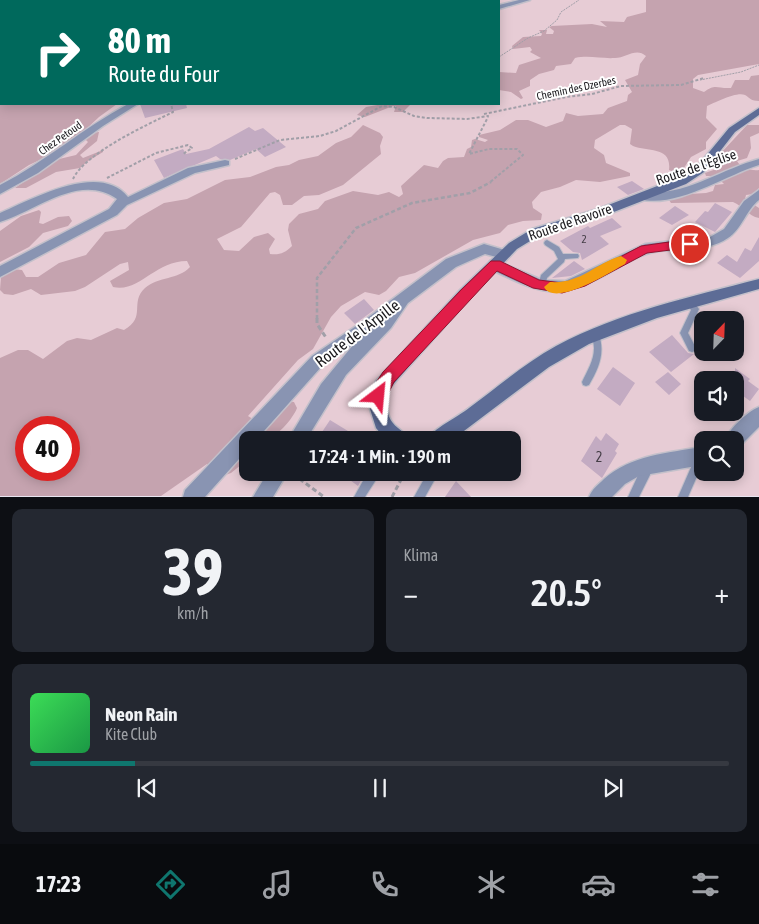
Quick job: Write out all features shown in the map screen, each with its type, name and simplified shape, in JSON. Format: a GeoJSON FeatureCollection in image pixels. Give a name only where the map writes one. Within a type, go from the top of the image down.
{"type":"FeatureCollection","features":[{"type":"Feature","properties":{"kind":"street"},"geometry":{"type":"LineString","coordinates":[[500,7],[526,0]]}},
{"type":"Feature","properties":{"kind":"street","name":"Chez Petoud"},"geometry":{"type":"LineString","coordinates":[[0,190],[37,169],[112,116],[132,105]]}},
{"type":"Feature","properties":{"kind":"street","name":"Route de Ravoire"},"geometry":{"type":"LineString","coordinates":[[388,431],[382,422],[378,409],[382,386],[466,294],[500,259],[524,238],[536,232],[602,212],[682,181],[700,170],[732,130],[759,111]]}},
{"type":"Feature","properties":{"kind":"street","name":"Route de l'Église"},"geometry":{"type":"LineString","coordinates":[[643,196],[655,198],[689,189],[759,162]]}},
{"type":"Feature","properties":{"kind":"street"},"geometry":{"type":"LineString","coordinates":[[0,272],[113,212],[123,202],[131,200],[192,170],[224,163]]}},
{"type":"Feature","properties":{"kind":"street"},"geometry":{"type":"LineString","coordinates":[[0,218],[75,188],[97,184],[117,192],[122,197],[123,202]]}},
{"type":"Feature","properties":{"kind":"street","name":"Route de l'Arpille"},"geometry":{"type":"LineString","coordinates":[[192,496],[317,361],[367,327],[450,263],[484,249],[529,282],[542,286],[562,288],[581,283],[645,249],[713,240],[736,224],[747,203],[759,194]]}},
{"type":"Feature","properties":{"kind":"street"},"geometry":{"type":"LineString","coordinates":[[451,431],[542,362],[595,335],[650,313],[759,284]]}},
{"type":"Feature","properties":{"kind":"street"},"geometry":{"type":"LineString","coordinates":[[303,431],[333,380],[348,360],[397,314],[406,296]]}},
{"type":"Feature","properties":{"kind":"street"},"geometry":{"type":"LineString","coordinates":[[743,431],[759,414]]}},
{"type":"Feature","properties":{"kind":"street"},"geometry":{"type":"LineString","coordinates":[[598,496],[619,478],[643,466],[694,458]]}},
{"type":"Feature","properties":{"kind":"street"},"geometry":{"type":"LineString","coordinates":[[262,496],[273,481]]}},
{"type":"Feature","properties":{"kind":"lane"},"geometry":{"type":"LineString","coordinates":[[542,286],[544,277],[560,264],[562,257],[557,249],[547,243]]}},
{"type":"Feature","properties":{"kind":"lane"},"geometry":{"type":"LineString","coordinates":[[562,257],[576,256]]}},
{"type":"Feature","properties":{"kind":"lane"},"geometry":{"type":"LineString","coordinates":[[690,303],[695,309],[684,333],[692,348]]}},
{"type":"Feature","properties":{"kind":"lane"},"geometry":{"type":"LineString","coordinates":[[586,382],[595,366],[599,344],[595,335]]}},
{"type":"Feature","properties":{"kind":"lane"},"geometry":{"type":"LineString","coordinates":[[633,496],[646,471],[643,466]]}},
{"type":"Feature","properties":{"kind":"lane"},"geometry":{"type":"LineString","coordinates":[[683,496],[694,472]]}},
{"type":"Feature","properties":{"kind":"lane"},"geometry":{"type":"LineString","coordinates":[[359,496],[370,481]]}},
{"type":"Feature","properties":{"kind":"lane"},"geometry":{"type":"LineString","coordinates":[[419,496],[428,481]]}},
{"type":"Feature","properties":{"kind":"path"},"geometry":{"type":"LineString","coordinates":[[500,55],[528,38],[544,31],[557,20],[561,12],[579,0]]}},
{"type":"Feature","properties":{"kind":"path","name":"Chemin des Dzerbes"},"geometry":{"type":"LineString","coordinates":[[224,163],[280,140],[320,136],[336,131],[382,106],[427,118],[467,119],[566,97],[592,94],[622,86],[681,85],[712,76],[741,72],[759,65]]}},
{"type":"Feature","properties":{"kind":"path"},"geometry":{"type":"LineString","coordinates":[[75,188],[72,177],[77,170],[124,137],[166,118],[174,112],[171,105]]}},
{"type":"Feature","properties":{"kind":"path"},"geometry":{"type":"LineString","coordinates":[[333,349],[317,324],[317,278],[356,228],[412,204],[470,193],[493,181],[523,155],[516,149],[489,149],[470,154],[487,119],[488,116],[484,114]]}},
{"type":"Feature","properties":{"kind":"path"},"geometry":{"type":"LineString","coordinates":[[97,184],[154,154],[177,146],[188,145],[192,148],[183,154]]}},
{"type":"Feature","properties":{"kind":"path"},"geometry":{"type":"LineString","coordinates":[[304,481],[324,496]]}},
{"type":"Feature","properties":{"kind":"path"},"geometry":{"type":"LineString","coordinates":[[392,496],[401,481]]}},
{"type":"Feature","properties":{"kind":"shaded area"},"geometry":{"type":"Polygon","coordinates":[[[500,0],[759,0],[759,496],[0,496],[0,105],[500,105],[500,0]]]}},
{"type":"Feature","properties":{"kind":"shaded area"},"geometry":{"type":"Polygon","coordinates":[[[646,0],[759,0],[759,64],[698,75],[693,79],[693,88],[704,92],[714,87],[731,88],[735,80],[749,80],[751,76],[759,75],[759,101],[752,100],[741,94],[707,106],[706,118],[717,129],[706,142],[706,149],[691,157],[680,174],[669,170],[669,162],[663,153],[630,144],[632,129],[625,125],[620,125],[595,140],[594,148],[604,155],[606,163],[630,173],[630,176],[600,182],[576,180],[541,192],[532,202],[533,208],[542,214],[541,220],[523,221],[508,225],[500,233],[473,240],[415,273],[399,277],[386,291],[379,295],[365,292],[341,306],[331,317],[313,349],[298,360],[248,416],[261,424],[287,401],[294,402],[297,408],[292,417],[280,431],[239,431],[239,466],[231,473],[220,477],[207,464],[161,496],[0,496],[0,358],[18,350],[28,350],[43,359],[67,341],[77,338],[91,340],[117,328],[124,330],[135,320],[138,299],[145,288],[156,281],[180,274],[190,267],[187,261],[175,262],[131,285],[123,288],[113,287],[110,281],[129,270],[128,262],[120,264],[85,287],[75,291],[41,295],[31,289],[13,295],[4,294],[0,290],[1,277],[11,271],[22,270],[26,277],[38,277],[59,263],[86,255],[105,232],[125,229],[138,218],[164,203],[187,199],[225,180],[250,177],[276,167],[318,156],[336,143],[351,137],[363,125],[380,133],[383,137],[380,146],[381,154],[343,185],[319,195],[304,196],[292,205],[283,205],[280,195],[275,192],[270,193],[241,227],[217,239],[224,250],[239,251],[254,237],[268,233],[275,239],[269,249],[270,254],[282,253],[292,246],[288,230],[289,224],[299,214],[318,209],[325,201],[353,191],[378,195],[389,192],[399,197],[403,194],[401,186],[424,165],[438,168],[448,158],[464,157],[467,149],[471,147],[472,140],[485,142],[488,140],[479,137],[479,135],[500,130],[516,120],[528,120],[546,127],[563,121],[566,113],[578,116],[603,114],[608,108],[627,101],[628,95],[632,92],[625,80],[638,75],[640,64],[646,56],[642,54],[635,53],[619,58],[575,58],[571,64],[556,66],[554,70],[539,74],[530,80],[530,86],[519,91],[523,98],[521,99],[511,92],[500,90],[500,72],[516,73],[519,65],[541,58],[530,52],[532,50],[530,47],[513,49],[512,46],[523,37],[541,36],[542,34],[539,30],[547,30],[546,34],[553,34],[554,31],[549,27],[552,26],[592,24],[607,27],[600,21],[624,22],[627,17],[646,12],[646,0]]]}},
{"type":"Feature","properties":{"kind":"shaded area"},"geometry":{"type":"Polygon","coordinates":[[[0,105],[116,105],[81,134],[99,132],[97,141],[80,155],[83,158],[103,150],[103,152],[80,168],[56,172],[26,188],[15,188],[55,160],[76,155],[88,142],[85,139],[29,165],[0,184],[0,105]]]}},
{"type":"Feature","properties":{"kind":"shaded area"},"geometry":{"type":"Polygon","coordinates":[[[410,105],[403,112],[394,112],[396,106],[393,106],[365,117],[357,115],[366,107],[410,105]]]}},
{"type":"Feature","properties":{"kind":"shaded area"},"geometry":{"type":"Polygon","coordinates":[[[747,125],[759,125],[759,133],[750,137],[751,148],[747,158],[737,161],[741,166],[759,170],[759,188],[753,194],[746,195],[745,199],[759,208],[759,218],[733,202],[671,203],[669,200],[689,194],[713,191],[715,185],[724,184],[716,176],[706,176],[705,173],[722,167],[720,154],[747,125]]]}},
{"type":"Feature","properties":{"kind":"shaded area"},"geometry":{"type":"Polygon","coordinates":[[[39,210],[41,212],[39,223],[43,224],[58,217],[69,216],[72,221],[68,226],[43,233],[29,247],[0,262],[0,231],[21,216],[39,210]]]}},
{"type":"Feature","properties":{"kind":"building"},"geometry":{"type":"Polygon","coordinates":[[[140,105],[186,105],[187,108],[145,118],[140,105]]]}},
{"type":"Feature","properties":{"kind":"building"},"geometry":{"type":"Polygon","coordinates":[[[249,127],[255,131],[263,128],[286,147],[265,157],[256,149],[230,160],[220,159],[216,156],[164,178],[154,160],[183,149],[186,154],[209,149],[249,127]]]}},
{"type":"Feature","properties":{"kind":"building"},"geometry":{"type":"Polygon","coordinates":[[[632,181],[644,189],[628,195],[617,187],[632,181]]]}},
{"type":"Feature","properties":{"kind":"building"},"geometry":{"type":"Polygon","coordinates":[[[715,203],[732,212],[715,232],[695,222],[705,211],[708,212],[715,203]]]}},
{"type":"Feature","properties":{"kind":"building"},"geometry":{"type":"Polygon","coordinates":[[[675,206],[689,215],[672,225],[659,218],[675,206]]]}},
{"type":"Feature","properties":{"kind":"building"},"geometry":{"type":"Polygon","coordinates":[[[612,218],[622,227],[600,236],[609,244],[582,260],[580,253],[573,252],[560,241],[588,226],[590,228],[612,218]]]}},
{"type":"Feature","properties":{"kind":"building"},"geometry":{"type":"Polygon","coordinates":[[[759,237],[759,261],[740,278],[717,263],[727,255],[737,262],[745,248],[751,251],[759,237]]]}},
{"type":"Feature","properties":{"kind":"building"},"geometry":{"type":"Polygon","coordinates":[[[574,261],[585,269],[571,276],[552,278],[574,261]]]}},
{"type":"Feature","properties":{"kind":"building"},"geometry":{"type":"Polygon","coordinates":[[[364,299],[374,310],[355,324],[344,313],[364,299]]]}},
{"type":"Feature","properties":{"kind":"building"},"geometry":{"type":"Polygon","coordinates":[[[672,335],[688,353],[694,354],[671,372],[649,352],[672,335]]]}},
{"type":"Feature","properties":{"kind":"building"},"geometry":{"type":"Polygon","coordinates":[[[613,367],[635,383],[620,406],[597,389],[613,367]]]}},
{"type":"Feature","properties":{"kind":"building"},"geometry":{"type":"Polygon","coordinates":[[[668,372],[681,384],[669,395],[655,382],[668,372]]]}},
{"type":"Feature","properties":{"kind":"building"},"geometry":{"type":"Polygon","coordinates":[[[744,375],[750,379],[748,381],[759,389],[750,401],[744,397],[744,375]]]}},
{"type":"Feature","properties":{"kind":"building"},"geometry":{"type":"Polygon","coordinates":[[[330,420],[348,431],[323,431],[330,420]]]}},
{"type":"Feature","properties":{"kind":"building"},"geometry":{"type":"Polygon","coordinates":[[[606,433],[619,444],[615,451],[617,453],[602,478],[581,461],[596,436],[601,441],[606,433]]]}},
{"type":"Feature","properties":{"kind":"building"},"geometry":{"type":"Polygon","coordinates":[[[351,481],[361,481],[358,486],[351,481]]]}},
{"type":"Feature","properties":{"kind":"building"},"geometry":{"type":"Polygon","coordinates":[[[456,481],[471,497],[445,497],[456,481]]]}},
{"type":"Feature","properties":{"kind":"slow traffic"},"geometry":{"type":"LineString","coordinates":[[550,287],[562,288],[581,283],[621,260]]}},
{"type":"Feature","properties":{"kind":"route"},"geometry":{"type":"LineString","coordinates":[[378,396],[388,377],[495,265],[529,282],[547,287],[562,288],[581,283],[645,249],[690,244]]}}]}
